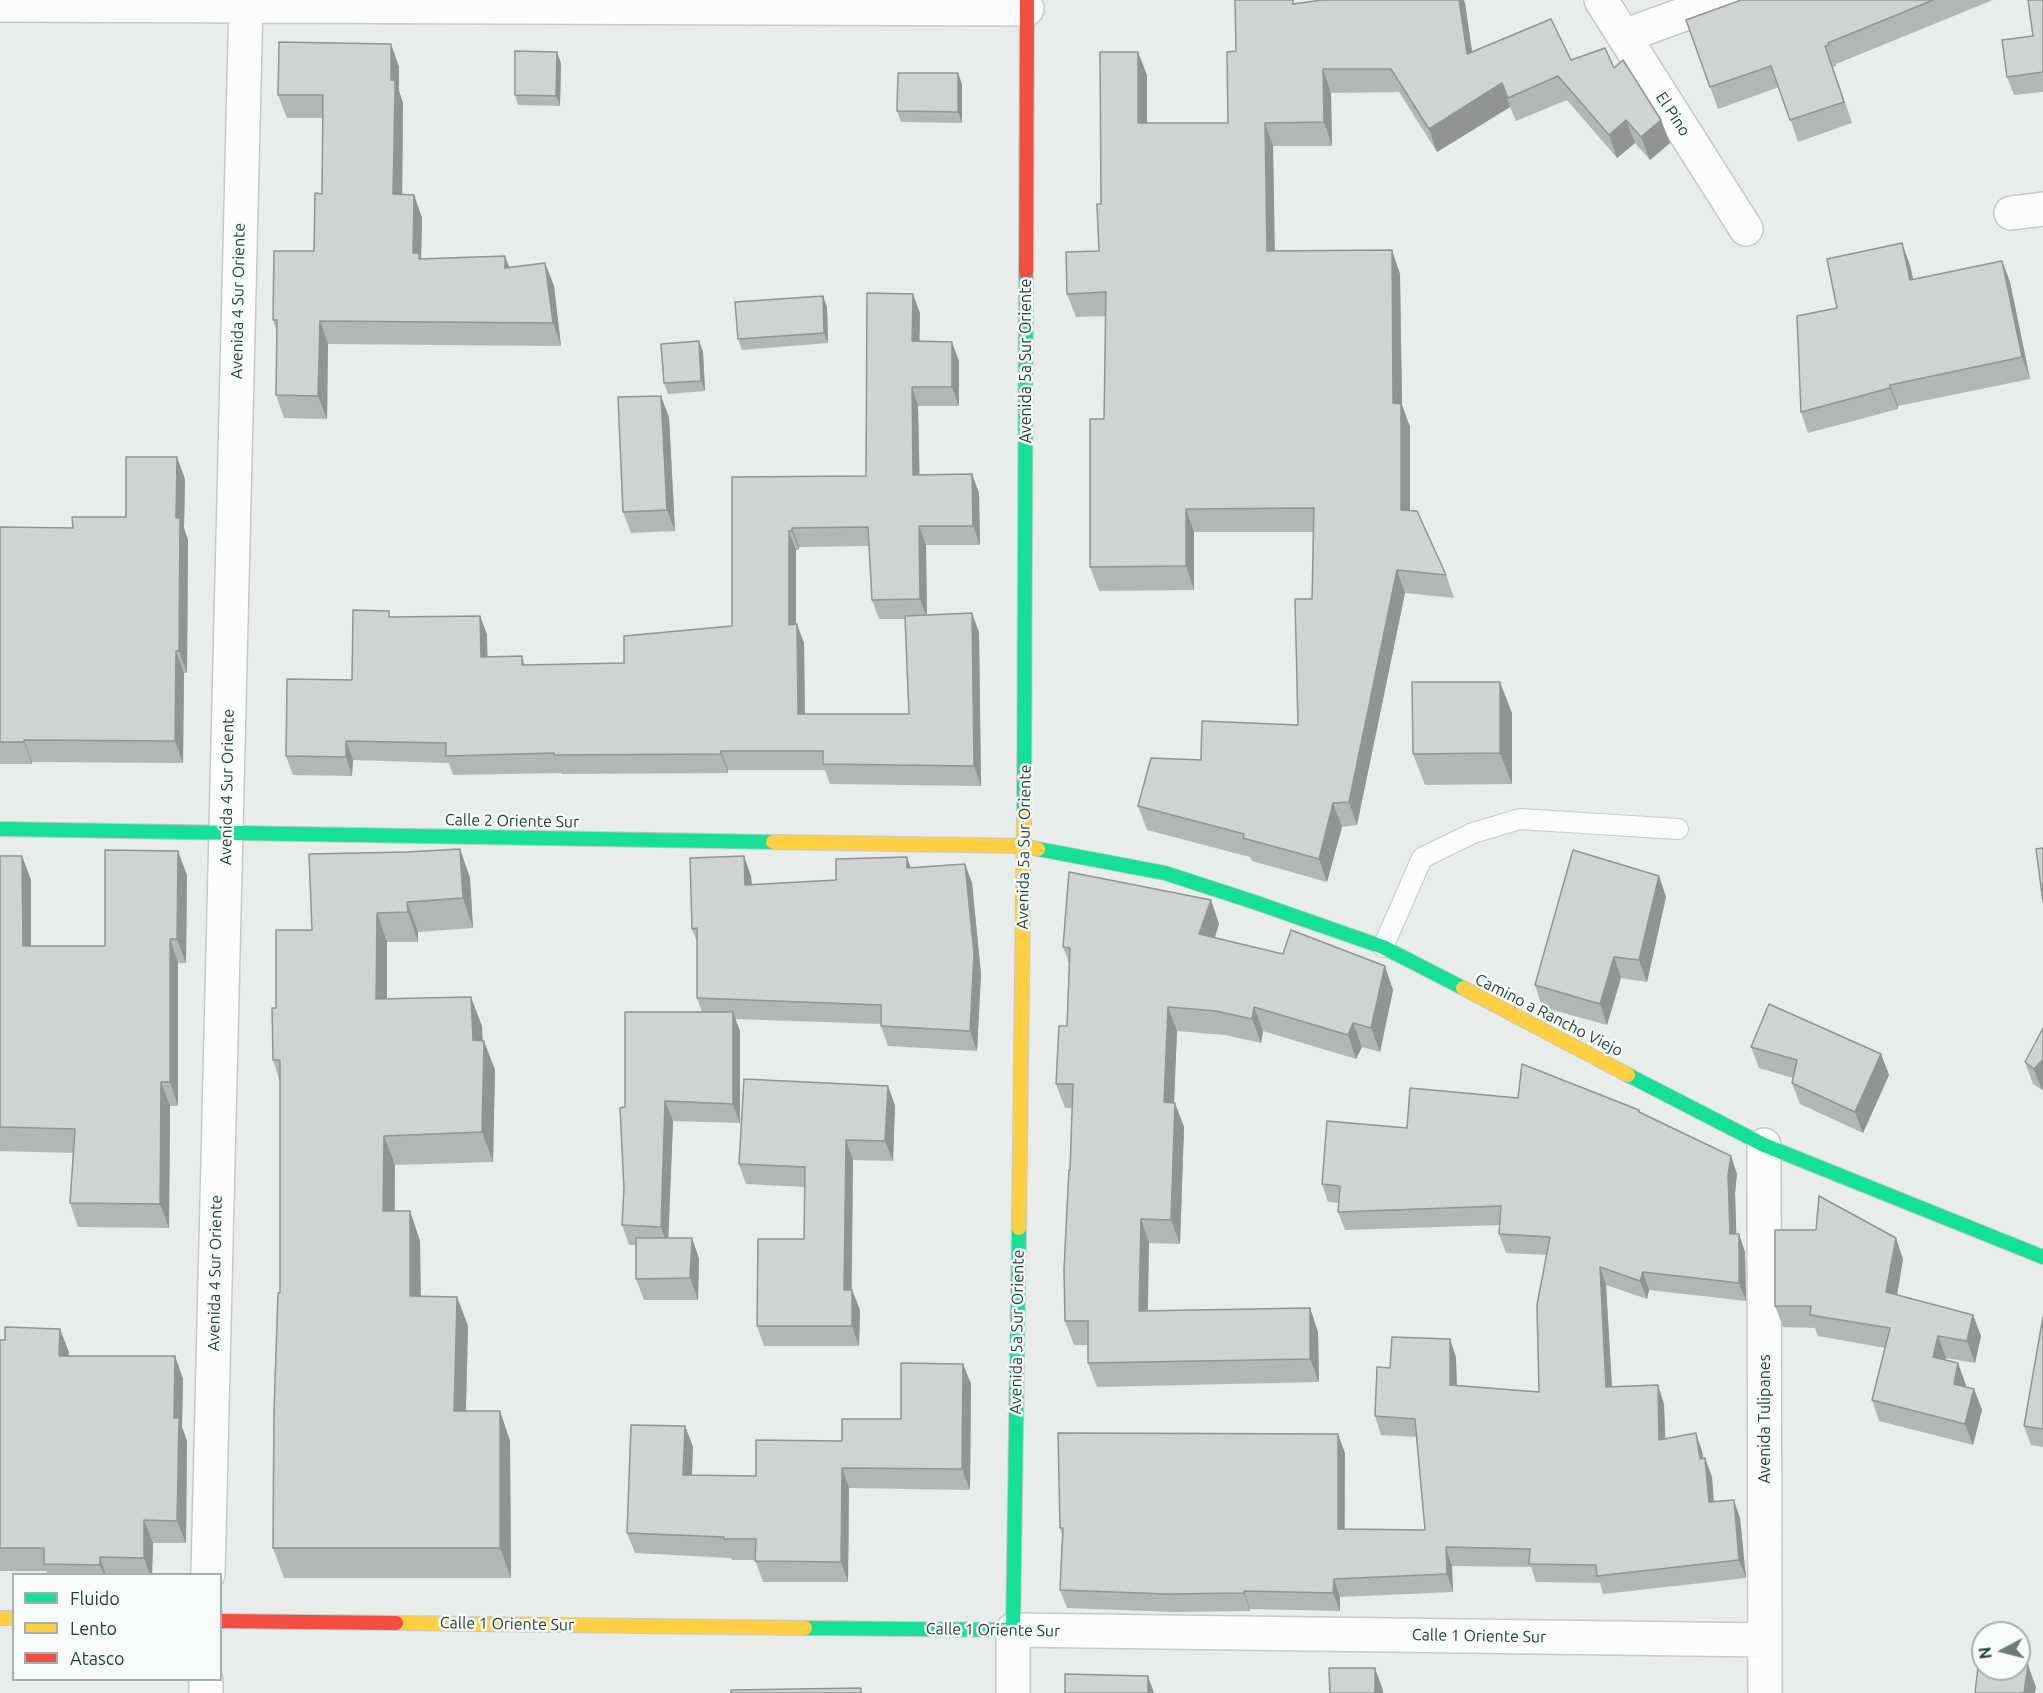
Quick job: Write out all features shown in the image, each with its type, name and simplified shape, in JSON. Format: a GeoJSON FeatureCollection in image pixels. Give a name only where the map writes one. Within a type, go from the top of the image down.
{"type":"FeatureCollection","features":[{"type":"Feature","properties":{"kind":"street","name":"El Pino"},"geometry":{"type":"LineString","coordinates":[[1601,0],[1746,229]]}},
{"type":"Feature","properties":{"kind":"street"},"geometry":{"type":"LineString","coordinates":[[1624,36],[1723,0]]}},
{"type":"Feature","properties":{"kind":"street","name":"Avenida 4 Sur Oriente"},"geometry":{"type":"LineString","coordinates":[[208,1573],[245,3]]}},
{"type":"Feature","properties":{"kind":"street"},"geometry":{"type":"LineString","coordinates":[[0,5],[1027,4]]}},
{"type":"Feature","properties":{"kind":"street","name":"Avenida 5a Sur Oriente"},"geometry":{"type":"LineString","coordinates":[[1013,1693],[1024,846],[1027,4]]}},
{"type":"Feature","properties":{"kind":"street"},"geometry":{"type":"LineString","coordinates":[[2011,213],[2043,209]]}},
{"type":"Feature","properties":{"kind":"street","name":"Calle 2 Oriente Sur"},"geometry":{"type":"LineString","coordinates":[[0,829],[1024,846]]}},
{"type":"Feature","properties":{"kind":"street","name":"Camino a Rancho Viejo"},"geometry":{"type":"LineString","coordinates":[[1024,846],[1165,873],[1383,947],[1764,1145],[2043,1257]]}},
{"type":"Feature","properties":{"kind":"street","name":"Avenida Tulipanes"},"geometry":{"type":"LineString","coordinates":[[1764,1145],[1765,1693]]}},
{"type":"Feature","properties":{"kind":"street","name":"Calle 1 Oriente Sur"},"geometry":{"type":"LineString","coordinates":[[222,1621],[1765,1640]]}},
{"type":"Feature","properties":{"kind":"lane"},"geometry":{"type":"LineString","coordinates":[[1383,947],[1422,858],[1473,833],[1520,819],[1678,829]]}},
{"type":"Feature","properties":{"kind":"building"},"geometry":{"type":"Polygon","coordinates":[[[1235,0],[1293,0],[1293,4],[1322,0],[1459,0],[1467,54],[1551,19],[1571,60],[1605,48],[1614,68],[1623,60],[1661,120],[1641,137],[1626,120],[1609,135],[1558,76],[1508,98],[1502,83],[1429,129],[1391,69],[1323,69],[1324,122],[1265,123],[1267,251],[1392,250],[1393,403],[1401,404],[1401,510],[1417,511],[1446,575],[1397,570],[1349,802],[1333,803],[1319,859],[1243,838],[1244,834],[1138,806],[1151,758],[1201,760],[1202,721],[1298,725],[1295,599],[1312,599],[1314,508],[1186,509],[1186,566],[1090,567],[1090,419],[1104,419],[1106,292],[1067,294],[1066,252],[1099,251],[1097,204],[1101,204],[1100,52],[1138,52],[1138,123],[1228,123],[1227,52],[1236,51],[1235,0]]]}},
{"type":"Feature","properties":{"kind":"building"},"geometry":{"type":"Polygon","coordinates":[[[1741,0],[1933,0],[1828,43],[1829,45],[1825,46],[1844,102],[1790,120],[1771,66],[1710,87],[1686,20],[1741,0]]]}},
{"type":"Feature","properties":{"kind":"building"},"geometry":{"type":"Polygon","coordinates":[[[2028,0],[2043,0],[2043,72],[2007,77],[2002,40],[2033,36],[2028,0]]]}},
{"type":"Feature","properties":{"kind":"building"},"geometry":{"type":"Polygon","coordinates":[[[279,42],[391,44],[391,80],[395,80],[393,194],[414,195],[413,253],[419,253],[419,259],[505,256],[505,268],[545,263],[553,323],[320,321],[318,396],[276,395],[277,320],[273,320],[274,251],[314,251],[315,193],[322,194],[323,95],[278,95],[279,42]]]}},
{"type":"Feature","properties":{"kind":"building"},"geometry":{"type":"Polygon","coordinates":[[[515,51],[557,52],[556,96],[515,95],[515,51]]]}},
{"type":"Feature","properties":{"kind":"building"},"geometry":{"type":"Polygon","coordinates":[[[898,73],[958,73],[958,112],[897,111],[898,73]]]}},
{"type":"Feature","properties":{"kind":"building"},"geometry":{"type":"Polygon","coordinates":[[[1902,243],[1910,280],[2002,261],[2022,357],[1890,385],[1890,388],[1801,412],[1797,316],[1837,308],[1827,259],[1902,243]]]}},
{"type":"Feature","properties":{"kind":"building"},"geometry":{"type":"Polygon","coordinates":[[[867,293],[913,294],[912,341],[952,342],[952,387],[912,387],[913,475],[972,474],[973,526],[919,526],[920,599],[872,600],[868,527],[792,528],[792,531],[789,531],[789,625],[797,624],[798,714],[909,714],[905,616],[972,613],[974,766],[823,764],[823,751],[446,756],[446,743],[346,741],[346,757],[286,756],[287,679],[352,680],[353,610],[389,611],[389,617],[480,616],[481,657],[522,656],[522,665],[624,663],[624,636],[732,626],[732,477],[866,476],[867,293]]]}},
{"type":"Feature","properties":{"kind":"building"},"geometry":{"type":"Polygon","coordinates":[[[823,296],[824,333],[738,339],[735,302],[823,296]]]}},
{"type":"Feature","properties":{"kind":"building"},"geometry":{"type":"Polygon","coordinates":[[[699,341],[701,381],[664,383],[661,344],[699,341]]]}},
{"type":"Feature","properties":{"kind":"building"},"geometry":{"type":"Polygon","coordinates":[[[661,396],[667,510],[623,512],[618,397],[661,396]]]}},
{"type":"Feature","properties":{"kind":"building"},"geometry":{"type":"Polygon","coordinates":[[[126,457],[177,457],[176,518],[180,518],[179,651],[176,651],[175,741],[24,740],[24,742],[0,742],[0,527],[73,528],[72,517],[126,517],[126,457]]]}},
{"type":"Feature","properties":{"kind":"building"},"geometry":{"type":"Polygon","coordinates":[[[1412,682],[1500,682],[1500,753],[1413,754],[1412,682]]]}},
{"type":"Feature","properties":{"kind":"building"},"geometry":{"type":"Polygon","coordinates":[[[2043,848],[2043,902],[2036,849],[2043,848]]]}},
{"type":"Feature","properties":{"kind":"building"},"geometry":{"type":"Polygon","coordinates":[[[460,849],[463,898],[407,902],[408,912],[377,913],[376,999],[471,997],[473,1040],[484,1041],[482,1132],[384,1136],[383,1211],[410,1211],[410,1296],[457,1297],[454,1411],[500,1411],[500,1548],[273,1548],[274,1411],[278,1293],[280,1293],[280,1060],[273,1060],[272,1008],[276,1008],[276,930],[312,930],[309,854],[460,849]]]}},
{"type":"Feature","properties":{"kind":"building"},"geometry":{"type":"Polygon","coordinates":[[[105,850],[178,851],[177,939],[170,939],[170,1082],[161,1082],[160,1204],[70,1203],[75,1129],[0,1127],[0,856],[22,856],[23,946],[105,946],[105,850]]]}},
{"type":"Feature","properties":{"kind":"building"},"geometry":{"type":"Polygon","coordinates":[[[1573,850],[1659,876],[1639,960],[1614,957],[1600,1004],[1535,985],[1573,850]]]}},
{"type":"Feature","properties":{"kind":"building"},"geometry":{"type":"Polygon","coordinates":[[[744,856],[745,885],[836,880],[836,859],[907,857],[907,868],[965,864],[974,954],[970,1031],[881,1026],[881,1005],[697,998],[697,928],[692,929],[690,858],[744,856]]]}},
{"type":"Feature","properties":{"kind":"building"},"geometry":{"type":"Polygon","coordinates":[[[1069,872],[1211,900],[1199,934],[1283,954],[1291,930],[1385,966],[1371,1028],[1353,1023],[1348,1035],[1254,1007],[1252,1019],[1216,1011],[1168,1007],[1164,1102],[1175,1103],[1171,1220],[1141,1219],[1139,1311],[1310,1308],[1310,1359],[1088,1363],[1088,1321],[1065,1321],[1064,1269],[1073,1084],[1056,1084],[1059,1026],[1067,1026],[1070,948],[1063,947],[1069,872]]]}},
{"type":"Feature","properties":{"kind":"building"},"geometry":{"type":"Polygon","coordinates":[[[1769,1004],[1881,1054],[1855,1112],[1792,1083],[1797,1060],[1751,1047],[1769,1004]]]}},
{"type":"Feature","properties":{"kind":"building"},"geometry":{"type":"Polygon","coordinates":[[[625,1012],[733,1012],[733,1104],[665,1101],[661,1227],[622,1225],[624,1189],[620,1108],[625,1107],[625,1012]]]}},
{"type":"Feature","properties":{"kind":"building"},"geometry":{"type":"Polygon","coordinates":[[[2043,1028],[2043,1059],[2034,1069],[2025,1062],[2043,1028]]]}},
{"type":"Feature","properties":{"kind":"building"},"geometry":{"type":"Polygon","coordinates":[[[1522,1064],[1639,1110],[1731,1156],[1728,1175],[1730,1234],[1739,1234],[1739,1283],[1643,1272],[1640,1281],[1600,1267],[1606,1387],[1658,1385],[1659,1440],[1696,1433],[1700,1459],[1705,1458],[1709,1502],[1734,1500],[1739,1560],[1597,1576],[1596,1565],[1529,1564],[1530,1549],[1446,1547],[1447,1574],[1334,1579],[1333,1593],[1244,1591],[1244,1593],[1167,1594],[1060,1590],[1063,1528],[1060,1528],[1058,1433],[1338,1434],[1338,1529],[1425,1530],[1415,1419],[1375,1416],[1377,1367],[1390,1368],[1392,1337],[1450,1339],[1450,1385],[1539,1392],[1537,1305],[1550,1237],[1499,1234],[1501,1206],[1338,1212],[1340,1186],[1322,1184],[1327,1121],[1407,1128],[1410,1088],[1518,1098],[1522,1064]]]}},
{"type":"Feature","properties":{"kind":"building"},"geometry":{"type":"Polygon","coordinates":[[[744,1079],[888,1086],[885,1141],[846,1140],[844,1290],[852,1290],[852,1326],[757,1326],[758,1239],[804,1239],[805,1167],[739,1164],[744,1079]]]}},
{"type":"Feature","properties":{"kind":"building"},"geometry":{"type":"Polygon","coordinates":[[[1819,1196],[1896,1238],[1886,1292],[1973,1315],[1967,1341],[1938,1336],[1933,1357],[1958,1363],[1954,1384],[1974,1389],[1965,1424],[1872,1400],[1890,1328],[1810,1315],[1811,1306],[1775,1306],[1775,1230],[1816,1230],[1819,1196]]]}},
{"type":"Feature","properties":{"kind":"building"},"geometry":{"type":"Polygon","coordinates":[[[636,1238],[692,1238],[690,1278],[636,1279],[636,1238]]]}},
{"type":"Feature","properties":{"kind":"building"},"geometry":{"type":"Polygon","coordinates":[[[2043,1317],[2043,1429],[2024,1426],[2043,1317]]]}},
{"type":"Feature","properties":{"kind":"building"},"geometry":{"type":"Polygon","coordinates":[[[5,1327],[60,1329],[59,1356],[175,1356],[174,1418],[179,1418],[177,1521],[144,1520],[144,1558],[100,1557],[100,1565],[44,1564],[44,1548],[0,1548],[0,1340],[5,1340],[5,1327]]]}},
{"type":"Feature","properties":{"kind":"building"},"geometry":{"type":"Polygon","coordinates":[[[901,1363],[963,1364],[962,1469],[842,1468],[841,1562],[755,1561],[756,1539],[627,1533],[631,1425],[685,1426],[683,1475],[756,1476],[756,1440],[842,1441],[842,1419],[901,1419],[901,1363]]]}},
{"type":"Feature","properties":{"kind":"building"},"geometry":{"type":"Polygon","coordinates":[[[1329,1668],[1375,1668],[1375,1693],[1330,1693],[1329,1668]]]}},
{"type":"Feature","properties":{"kind":"building"},"geometry":{"type":"Polygon","coordinates":[[[1065,1674],[1148,1676],[1148,1693],[1065,1693],[1065,1674]]]}},
{"type":"Feature","properties":{"kind":"building"},"geometry":{"type":"Polygon","coordinates":[[[1976,1681],[2026,1681],[2024,1693],[1975,1693],[1976,1681]]]}},
{"type":"Feature","properties":{"kind":"building"},"geometry":{"type":"Polygon","coordinates":[[[861,1688],[861,1693],[731,1693],[731,1690],[861,1688]]]}},
{"type":"Feature","properties":{"kind":"traffic: fast"},"geometry":{"type":"LineString","coordinates":[[1024,813],[1026,272]]}},
{"type":"Feature","properties":{"kind":"traffic: fast"},"geometry":{"type":"LineString","coordinates":[[0,829],[773,842]]}},
{"type":"Feature","properties":{"kind":"traffic: fast"},"geometry":{"type":"LineString","coordinates":[[1038,849],[1165,873],[1254,902],[1383,947],[1463,988]]}},
{"type":"Feature","properties":{"kind":"traffic: fast"},"geometry":{"type":"LineString","coordinates":[[1628,1075],[1764,1145],[2043,1257]]}},
{"type":"Feature","properties":{"kind":"traffic: fast"},"geometry":{"type":"LineString","coordinates":[[805,1628],[1013,1630],[1019,1228]]}},
{"type":"Feature","properties":{"kind":"traffic: slow"},"geometry":{"type":"LineString","coordinates":[[1019,1228],[1024,813]]}},
{"type":"Feature","properties":{"kind":"traffic: slow"},"geometry":{"type":"LineString","coordinates":[[773,842],[1024,846],[1038,849]]}},
{"type":"Feature","properties":{"kind":"traffic: slow"},"geometry":{"type":"LineString","coordinates":[[1463,988],[1628,1075]]}},
{"type":"Feature","properties":{"kind":"traffic: slow"},"geometry":{"type":"LineString","coordinates":[[0,1618],[12,1618]]}},
{"type":"Feature","properties":{"kind":"traffic: slow"},"geometry":{"type":"LineString","coordinates":[[396,1623],[805,1628]]}},
{"type":"Feature","properties":{"kind":"traffic: jam"},"geometry":{"type":"LineString","coordinates":[[1026,272],[1027,0]]}},
{"type":"Feature","properties":{"kind":"traffic: jam"},"geometry":{"type":"LineString","coordinates":[[222,1621],[396,1623]]}}]}
